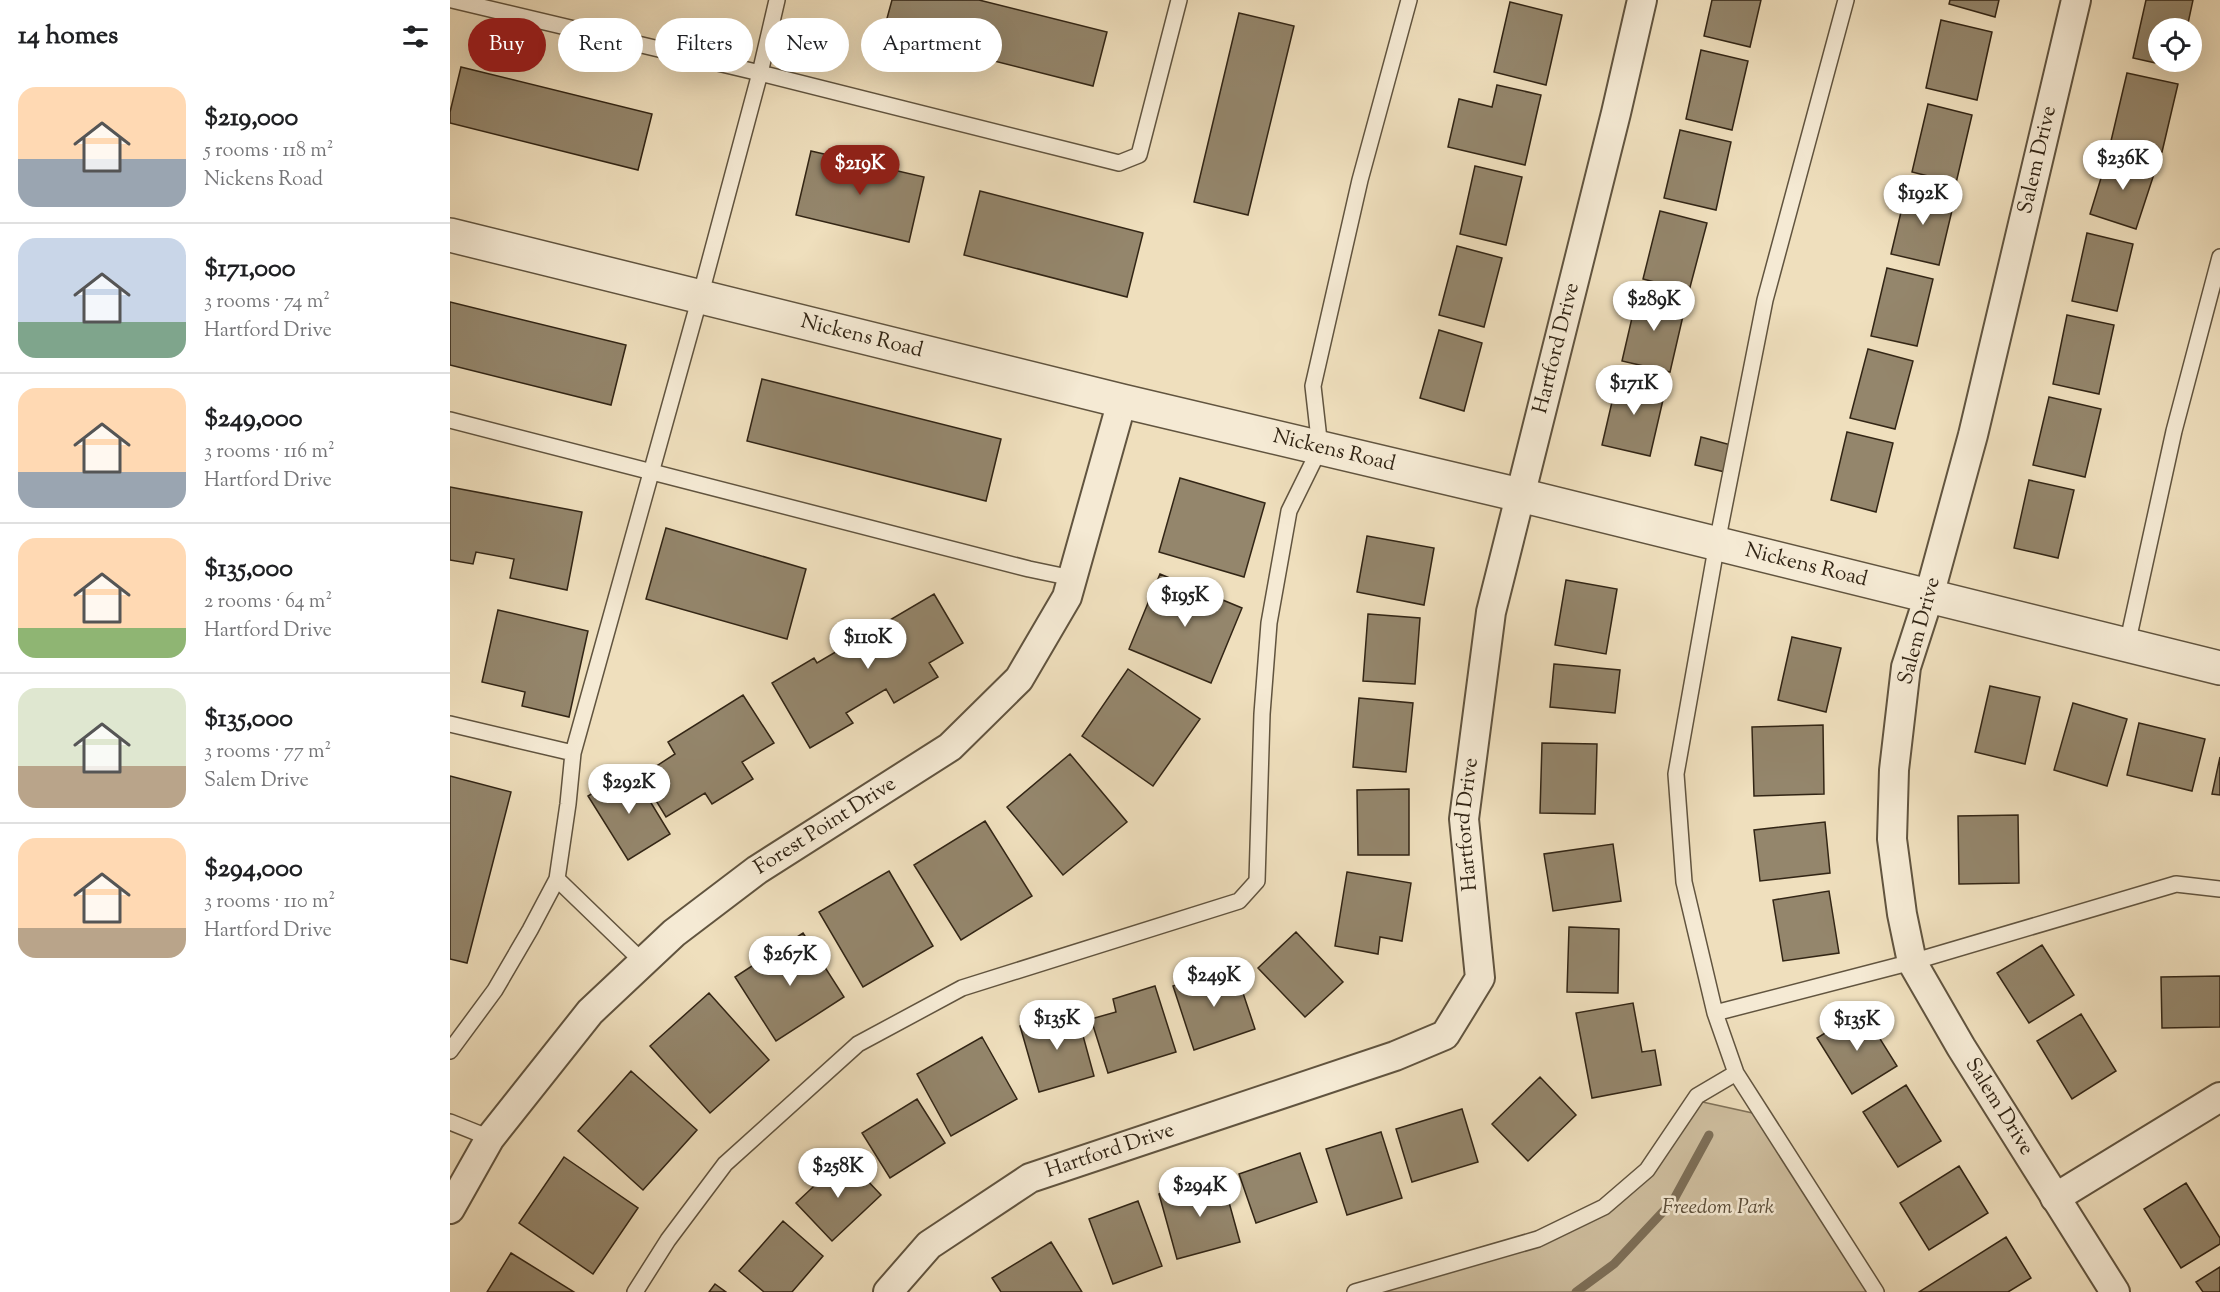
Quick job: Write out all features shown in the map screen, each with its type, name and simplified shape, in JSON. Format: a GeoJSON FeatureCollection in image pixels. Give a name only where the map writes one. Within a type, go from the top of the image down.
{"type":"FeatureCollection","features":[{"type":"Feature","properties":{"kind":"street","name":"Hartford Drive"},"geometry":{"type":"LineString","coordinates":[[888,1292],[929,1245],[1029,1178],[1395,1056],[1446,1035],[1480,978],[1464,819],[1491,612],[1642,0]]}},
{"type":"Feature","properties":{"kind":"street","name":"Salem Drive"},"geometry":{"type":"LineString","coordinates":[[2076,0],[1973,435],[1929,596],[1906,667],[1894,770],[1892,839],[1902,914],[1912,962],[1961,1047],[2115,1292]]}},
{"type":"Feature","properties":{"kind":"street","name":"Nickens Road"},"geometry":{"type":"LineString","coordinates":[[450,235],[1122,401],[1717,543],[2220,668]]}},
{"type":"Feature","properties":{"kind":"street","name":"Forest Point Drive"},"geometry":{"type":"LineString","coordinates":[[450,1209],[490,1138],[590,1012],[674,933],[757,870],[950,747],[1019,679],[1067,597],[1122,401]]}},
{"type":"Feature","properties":{"kind":"street"},"geometry":{"type":"LineString","coordinates":[[2055,1198],[2220,1097]]}},
{"type":"Feature","properties":{"kind":"lane"},"geometry":{"type":"LineString","coordinates":[[452,0],[760,73],[1119,163],[1139,154],[1179,0]]}},
{"type":"Feature","properties":{"kind":"lane"},"geometry":{"type":"LineString","coordinates":[[450,1051],[495,990],[556,879],[568,804],[573,753],[700,297],[760,73],[777,0]]}},
{"type":"Feature","properties":{"kind":"lane"},"geometry":{"type":"LineString","coordinates":[[635,1292],[668,1240],[725,1164],[858,1044],[962,988],[1239,901],[1257,881],[1262,714],[1269,623],[1289,511],[1320,448],[1313,386],[1360,180],[1409,0]]}},
{"type":"Feature","properties":{"kind":"lane"},"geometry":{"type":"LineString","coordinates":[[1846,0],[1765,300],[1717,543],[1676,774],[1684,882],[1715,1013],[1736,1073],[1876,1292]]}},
{"type":"Feature","properties":{"kind":"lane"},"geometry":{"type":"LineString","coordinates":[[2127,645],[2174,431],[2220,257]]}},
{"type":"Feature","properties":{"kind":"lane"},"geometry":{"type":"LineString","coordinates":[[450,420],[1029,569],[1072,578]]}},
{"type":"Feature","properties":{"kind":"lane"},"geometry":{"type":"LineString","coordinates":[[450,724],[573,753]]}},
{"type":"Feature","properties":{"kind":"lane"},"geometry":{"type":"LineString","coordinates":[[556,879],[643,962]]}},
{"type":"Feature","properties":{"kind":"lane"},"geometry":{"type":"LineString","coordinates":[[1715,1013],[1912,962],[2176,884],[2220,889]]}},
{"type":"Feature","properties":{"kind":"lane"},"geometry":{"type":"LineString","coordinates":[[1355,1292],[1538,1239],[1604,1207],[1647,1170],[1697,1096],[1736,1073]]}},
{"type":"Feature","properties":{"kind":"lane"},"geometry":{"type":"LineString","coordinates":[[450,1122],[490,1138]]}},
{"type":"Feature","properties":{"kind":"green space","name":"Freedom Park"},"geometry":{"type":"Polygon","coordinates":[[[1698,1101],[1757,1114],[1870,1292],[1354,1292],[1532,1242],[1620,1195],[1698,1101]]]}},
{"type":"Feature","properties":{"kind":"building"},"geometry":{"type":"Polygon","coordinates":[[[892,0],[979,0],[1107,32],[1093,86],[1002,63],[1002,18],[887,18],[892,0]]]}},
{"type":"Feature","properties":{"kind":"building"},"geometry":{"type":"Polygon","coordinates":[[[1712,0],[1761,0],[1750,47],[1704,36],[1712,0]]]}},
{"type":"Feature","properties":{"kind":"building"},"geometry":{"type":"Polygon","coordinates":[[[1950,0],[1999,0],[1995,17],[1949,4],[1950,0]]]}},
{"type":"Feature","properties":{"kind":"building"},"geometry":{"type":"Polygon","coordinates":[[[2146,0],[2193,0],[2189,18],[2148,18],[2148,61],[2133,58],[2146,0]]]}},
{"type":"Feature","properties":{"kind":"building"},"geometry":{"type":"Polygon","coordinates":[[[1510,2],[1562,15],[1546,85],[1494,72],[1510,2]]]}},
{"type":"Feature","properties":{"kind":"building"},"geometry":{"type":"Polygon","coordinates":[[[1239,13],[1294,26],[1248,215],[1194,202],[1239,13]]]}},
{"type":"Feature","properties":{"kind":"building"},"geometry":{"type":"Polygon","coordinates":[[[1941,20],[1992,32],[1977,100],[1926,88],[1941,20]]]}},
{"type":"Feature","properties":{"kind":"building"},"geometry":{"type":"Polygon","coordinates":[[[1701,50],[1748,61],[1732,130],[1686,119],[1701,50]]]}},
{"type":"Feature","properties":{"kind":"building"},"geometry":{"type":"Polygon","coordinates":[[[461,67],[468,69],[468,72],[481,72],[652,114],[638,170],[450,123],[450,112],[461,67]]]}},
{"type":"Feature","properties":{"kind":"building"},"geometry":{"type":"Polygon","coordinates":[[[2127,73],[2178,84],[2162,152],[2111,141],[2127,73]]]}},
{"type":"Feature","properties":{"kind":"building"},"geometry":{"type":"Polygon","coordinates":[[[1497,85],[1541,95],[1525,165],[1448,147],[1459,99],[1492,107],[1497,85]]]}},
{"type":"Feature","properties":{"kind":"building"},"geometry":{"type":"Polygon","coordinates":[[[1928,104],[1972,115],[1956,183],[1912,172],[1928,104]]]}},
{"type":"Feature","properties":{"kind":"building"},"geometry":{"type":"Polygon","coordinates":[[[1680,130],[1731,142],[1716,210],[1664,198],[1680,130]]]}},
{"type":"Feature","properties":{"kind":"building"},"geometry":{"type":"Polygon","coordinates":[[[811,151],[924,177],[909,242],[796,215],[811,151]]]}},
{"type":"Feature","properties":{"kind":"building"},"geometry":{"type":"Polygon","coordinates":[[[2109,152],[2156,168],[2136,229],[2090,214],[2109,152]]]}},
{"type":"Feature","properties":{"kind":"building"},"geometry":{"type":"Polygon","coordinates":[[[1475,166],[1522,177],[1506,245],[1460,234],[1475,166]]]}},
{"type":"Feature","properties":{"kind":"building"},"geometry":{"type":"Polygon","coordinates":[[[1907,187],[1955,198],[1939,265],[1891,254],[1907,187]]]}},
{"type":"Feature","properties":{"kind":"building"},"geometry":{"type":"Polygon","coordinates":[[[980,191],[1143,233],[1127,297],[964,255],[980,191]]]}},
{"type":"Feature","properties":{"kind":"building"},"geometry":{"type":"Polygon","coordinates":[[[1660,211],[1707,223],[1689,291],[1643,279],[1660,211]]]}},
{"type":"Feature","properties":{"kind":"building"},"geometry":{"type":"Polygon","coordinates":[[[2087,233],[2133,244],[2117,311],[2072,301],[2087,233]]]}},
{"type":"Feature","properties":{"kind":"building"},"geometry":{"type":"Polygon","coordinates":[[[1457,246],[1502,258],[1484,327],[1439,315],[1457,246]]]}},
{"type":"Feature","properties":{"kind":"building"},"geometry":{"type":"Polygon","coordinates":[[[1887,268],[1933,279],[1917,346],[1871,336],[1887,268]]]}},
{"type":"Feature","properties":{"kind":"building"},"geometry":{"type":"Polygon","coordinates":[[[1638,292],[1686,303],[1670,372],[1622,361],[1638,292]]]}},
{"type":"Feature","properties":{"kind":"building"},"geometry":{"type":"Polygon","coordinates":[[[450,302],[626,345],[611,405],[450,365],[450,302]]]}},
{"type":"Feature","properties":{"kind":"building"},"geometry":{"type":"Polygon","coordinates":[[[2067,315],[2114,325],[2099,394],[2053,384],[2067,315]]]}},
{"type":"Feature","properties":{"kind":"building"},"geometry":{"type":"Polygon","coordinates":[[[1439,330],[1482,343],[1464,411],[1420,398],[1439,330]]]}},
{"type":"Feature","properties":{"kind":"building"},"geometry":{"type":"Polygon","coordinates":[[[1868,349],[1913,361],[1895,429],[1850,418],[1868,349]]]}},
{"type":"Feature","properties":{"kind":"building"},"geometry":{"type":"Polygon","coordinates":[[[1618,376],[1666,387],[1650,456],[1602,445],[1618,376]]]}},
{"type":"Feature","properties":{"kind":"building"},"geometry":{"type":"Polygon","coordinates":[[[762,379],[1001,439],[986,501],[747,441],[762,379]]]}},
{"type":"Feature","properties":{"kind":"building"},"geometry":{"type":"Polygon","coordinates":[[[2049,397],[2101,409],[2085,477],[2033,465],[2049,397]]]}},
{"type":"Feature","properties":{"kind":"building"},"geometry":{"type":"Polygon","coordinates":[[[1847,432],[1893,443],[1876,512],[1831,500],[1847,432]]]}},
{"type":"Feature","properties":{"kind":"building"},"geometry":{"type":"Polygon","coordinates":[[[1701,437],[1731,445],[1725,472],[1695,465],[1701,437]]]}},
{"type":"Feature","properties":{"kind":"building"},"geometry":{"type":"Polygon","coordinates":[[[1180,478],[1265,503],[1244,577],[1159,552],[1180,478]]]}},
{"type":"Feature","properties":{"kind":"building"},"geometry":{"type":"Polygon","coordinates":[[[2029,480],[2074,490],[2058,558],[2014,548],[2029,480]]]}},
{"type":"Feature","properties":{"kind":"building"},"geometry":{"type":"Polygon","coordinates":[[[450,487],[582,512],[567,590],[510,578],[514,559],[476,552],[473,564],[450,560],[450,487]]]}},
{"type":"Feature","properties":{"kind":"building"},"geometry":{"type":"Polygon","coordinates":[[[666,528],[806,569],[787,639],[646,599],[666,528]]]}},
{"type":"Feature","properties":{"kind":"building"},"geometry":{"type":"Polygon","coordinates":[[[1367,536],[1434,548],[1424,605],[1357,592],[1367,536]]]}},
{"type":"Feature","properties":{"kind":"building"},"geometry":{"type":"Polygon","coordinates":[[[1160,574],[1242,608],[1211,683],[1129,649],[1160,574]]]}},
{"type":"Feature","properties":{"kind":"building"},"geometry":{"type":"Polygon","coordinates":[[[1566,580],[1617,589],[1606,654],[1555,645],[1566,580]]]}},
{"type":"Feature","properties":{"kind":"building"},"geometry":{"type":"Polygon","coordinates":[[[934,594],[963,643],[929,663],[938,677],[894,703],[886,689],[846,713],[853,723],[810,748],[772,683],[814,658],[817,663],[934,594]]]}},
{"type":"Feature","properties":{"kind":"building"},"geometry":{"type":"Polygon","coordinates":[[[498,610],[588,631],[569,717],[522,706],[525,692],[482,682],[498,610]]]}},
{"type":"Feature","properties":{"kind":"building"},"geometry":{"type":"Polygon","coordinates":[[[1368,614],[1420,618],[1415,684],[1363,681],[1368,614]]]}},
{"type":"Feature","properties":{"kind":"building"},"geometry":{"type":"Polygon","coordinates":[[[1792,637],[1841,648],[1826,712],[1778,700],[1792,637]]]}},
{"type":"Feature","properties":{"kind":"building"},"geometry":{"type":"Polygon","coordinates":[[[1554,664],[1620,670],[1615,713],[1550,707],[1554,664]]]}},
{"type":"Feature","properties":{"kind":"building"},"geometry":{"type":"Polygon","coordinates":[[[1128,669],[1200,719],[1153,786],[1082,736],[1128,669]]]}},
{"type":"Feature","properties":{"kind":"building"},"geometry":{"type":"Polygon","coordinates":[[[1990,686],[2040,697],[2025,764],[1975,752],[1990,686]]]}},
{"type":"Feature","properties":{"kind":"building"},"geometry":{"type":"Polygon","coordinates":[[[743,695],[774,743],[742,762],[753,779],[712,804],[705,793],[666,817],[641,776],[675,754],[668,742],[743,695]]]}},
{"type":"Feature","properties":{"kind":"building"},"geometry":{"type":"Polygon","coordinates":[[[1359,698],[1413,703],[1406,772],[1353,767],[1359,698]]]}},
{"type":"Feature","properties":{"kind":"building"},"geometry":{"type":"Polygon","coordinates":[[[2073,703],[2127,719],[2107,786],[2054,770],[2073,703]]]}},
{"type":"Feature","properties":{"kind":"building"},"geometry":{"type":"Polygon","coordinates":[[[2139,723],[2205,739],[2192,791],[2127,775],[2139,723]]]}},
{"type":"Feature","properties":{"kind":"building"},"geometry":{"type":"Polygon","coordinates":[[[1823,725],[1824,794],[1754,796],[1752,727],[1823,725]]]}},
{"type":"Feature","properties":{"kind":"building"},"geometry":{"type":"Polygon","coordinates":[[[1542,743],[1597,744],[1595,814],[1540,813],[1542,743]]]}},
{"type":"Feature","properties":{"kind":"building"},"geometry":{"type":"Polygon","coordinates":[[[1070,754],[1127,822],[1063,875],[1007,807],[1070,754]]]}},
{"type":"Feature","properties":{"kind":"building"},"geometry":{"type":"Polygon","coordinates":[[[2220,757],[2220,795],[2212,794],[2220,757]]]}},
{"type":"Feature","properties":{"kind":"building"},"geometry":{"type":"Polygon","coordinates":[[[631,770],[670,834],[628,860],[588,796],[631,770]]]}},
{"type":"Feature","properties":{"kind":"building"},"geometry":{"type":"Polygon","coordinates":[[[450,776],[511,792],[467,963],[450,959],[450,776]]]}},
{"type":"Feature","properties":{"kind":"building"},"geometry":{"type":"Polygon","coordinates":[[[1409,789],[1409,855],[1358,855],[1357,790],[1409,789]]]}},
{"type":"Feature","properties":{"kind":"building"},"geometry":{"type":"Polygon","coordinates":[[[2018,815],[2019,883],[1959,884],[1958,816],[2018,815]]]}},
{"type":"Feature","properties":{"kind":"building"},"geometry":{"type":"Polygon","coordinates":[[[985,821],[1032,896],[961,940],[914,865],[985,821]]]}},
{"type":"Feature","properties":{"kind":"building"},"geometry":{"type":"Polygon","coordinates":[[[1825,822],[1830,873],[1760,881],[1754,830],[1825,822]]]}},
{"type":"Feature","properties":{"kind":"building"},"geometry":{"type":"Polygon","coordinates":[[[1613,844],[1621,901],[1553,911],[1544,854],[1613,844]]]}},
{"type":"Feature","properties":{"kind":"building"},"geometry":{"type":"Polygon","coordinates":[[[889,871],[933,946],[863,987],[819,912],[889,871]]]}},
{"type":"Feature","properties":{"kind":"building"},"geometry":{"type":"Polygon","coordinates":[[[1347,872],[1411,883],[1402,941],[1380,937],[1378,954],[1335,946],[1347,872]]]}},
{"type":"Feature","properties":{"kind":"building"},"geometry":{"type":"Polygon","coordinates":[[[1829,891],[1839,953],[1783,961],[1773,900],[1829,891]]]}},
{"type":"Feature","properties":{"kind":"building"},"geometry":{"type":"Polygon","coordinates":[[[1569,927],[1619,929],[1618,993],[1567,992],[1569,927]]]}},
{"type":"Feature","properties":{"kind":"building"},"geometry":{"type":"Polygon","coordinates":[[[1296,932],[1343,982],[1305,1017],[1258,968],[1296,932]]]}},
{"type":"Feature","properties":{"kind":"building"},"geometry":{"type":"Polygon","coordinates":[[[803,933],[844,997],[776,1041],[735,977],[803,933]]]}},
{"type":"Feature","properties":{"kind":"building"},"geometry":{"type":"Polygon","coordinates":[[[2042,945],[2074,995],[2029,1023],[1997,973],[2042,945]]]}},
{"type":"Feature","properties":{"kind":"building"},"geometry":{"type":"Polygon","coordinates":[[[1234,966],[1255,1029],[1194,1050],[1173,986],[1234,966]]]}},
{"type":"Feature","properties":{"kind":"building"},"geometry":{"type":"Polygon","coordinates":[[[2220,976],[2220,1027],[2162,1028],[2161,977],[2220,976]]]}},
{"type":"Feature","properties":{"kind":"building"},"geometry":{"type":"Polygon","coordinates":[[[1155,986],[1176,1052],[1108,1073],[1091,1019],[1116,1012],[1113,999],[1155,986]]]}},
{"type":"Feature","properties":{"kind":"building"},"geometry":{"type":"Polygon","coordinates":[[[709,993],[769,1060],[710,1113],[650,1046],[709,993]]]}},
{"type":"Feature","properties":{"kind":"building"},"geometry":{"type":"Polygon","coordinates":[[[1633,1003],[1642,1052],[1655,1050],[1661,1085],[1592,1098],[1576,1013],[1633,1003]]]}},
{"type":"Feature","properties":{"kind":"building"},"geometry":{"type":"Polygon","coordinates":[[[1076,1010],[1094,1076],[1039,1092],[1020,1026],[1076,1010]]]}},
{"type":"Feature","properties":{"kind":"building"},"geometry":{"type":"Polygon","coordinates":[[[1862,1010],[1897,1066],[1852,1094],[1817,1038],[1862,1010]]]}},
{"type":"Feature","properties":{"kind":"building"},"geometry":{"type":"Polygon","coordinates":[[[2081,1014],[2116,1071],[2072,1099],[2037,1041],[2081,1014]]]}},
{"type":"Feature","properties":{"kind":"building"},"geometry":{"type":"Polygon","coordinates":[[[982,1037],[1017,1099],[951,1136],[917,1074],[982,1037]]]}},
{"type":"Feature","properties":{"kind":"building"},"geometry":{"type":"Polygon","coordinates":[[[631,1071],[697,1130],[643,1190],[578,1131],[631,1071]]]}},
{"type":"Feature","properties":{"kind":"building"},"geometry":{"type":"Polygon","coordinates":[[[1540,1077],[1576,1115],[1528,1161],[1492,1124],[1540,1077]]]}},
{"type":"Feature","properties":{"kind":"building"},"geometry":{"type":"Polygon","coordinates":[[[1906,1085],[1941,1141],[1898,1167],[1863,1112],[1906,1085]]]}},
{"type":"Feature","properties":{"kind":"building"},"geometry":{"type":"Polygon","coordinates":[[[917,1099],[945,1143],[890,1178],[862,1133],[917,1099]]]}},
{"type":"Feature","properties":{"kind":"building"},"geometry":{"type":"Polygon","coordinates":[[[1462,1109],[1478,1162],[1412,1182],[1396,1129],[1462,1109]]]}},
{"type":"Feature","properties":{"kind":"building"},"geometry":{"type":"Polygon","coordinates":[[[1381,1132],[1402,1198],[1347,1215],[1326,1149],[1381,1132]]]}},
{"type":"Feature","properties":{"kind":"building"},"geometry":{"type":"Polygon","coordinates":[[[1300,1153],[1317,1202],[1256,1223],[1239,1174],[1300,1153]]]}},
{"type":"Feature","properties":{"kind":"building"},"geometry":{"type":"Polygon","coordinates":[[[564,1157],[638,1208],[593,1274],[519,1223],[564,1157]]]}},
{"type":"Feature","properties":{"kind":"building"},"geometry":{"type":"Polygon","coordinates":[[[845,1157],[881,1195],[832,1241],[796,1203],[845,1157]]]}},
{"type":"Feature","properties":{"kind":"building"},"geometry":{"type":"Polygon","coordinates":[[[1959,1166],[1988,1213],[1929,1250],[1900,1203],[1959,1166]]]}},
{"type":"Feature","properties":{"kind":"building"},"geometry":{"type":"Polygon","coordinates":[[[1222,1177],[1240,1242],[1177,1259],[1159,1194],[1222,1177]]]}},
{"type":"Feature","properties":{"kind":"building"},"geometry":{"type":"Polygon","coordinates":[[[2186,1183],[2220,1238],[2220,1244],[2181,1268],[2144,1209],[2186,1183]]]}},
{"type":"Feature","properties":{"kind":"building"},"geometry":{"type":"Polygon","coordinates":[[[1138,1201],[1162,1266],[1113,1284],[1089,1219],[1138,1201]]]}},
{"type":"Feature","properties":{"kind":"building"},"geometry":{"type":"Polygon","coordinates":[[[783,1221],[823,1256],[792,1292],[764,1292],[739,1271],[783,1221]]]}},
{"type":"Feature","properties":{"kind":"building"},"geometry":{"type":"Polygon","coordinates":[[[2006,1237],[2031,1278],[2008,1292],[1919,1292],[2006,1237]]]}},
{"type":"Feature","properties":{"kind":"building"},"geometry":{"type":"Polygon","coordinates":[[[1051,1242],[1082,1292],[1001,1292],[992,1278],[1051,1242]]]}},
{"type":"Feature","properties":{"kind":"building"},"geometry":{"type":"Polygon","coordinates":[[[511,1253],[574,1292],[487,1292],[511,1253]]]}},
{"type":"Feature","properties":{"kind":"building"},"geometry":{"type":"Polygon","coordinates":[[[2220,1267],[2220,1292],[2203,1292],[2196,1282],[2220,1267]]]}},
{"type":"Feature","properties":{"kind":"building"},"geometry":{"type":"Polygon","coordinates":[[[715,1284],[726,1292],[709,1292],[715,1284]]]}},
{"type":"Feature","properties":{"kind":"waterway"},"geometry":{"type":"LineString","coordinates":[[1576,1292],[1614,1264],[1673,1201],[1709,1135]]}}]}
